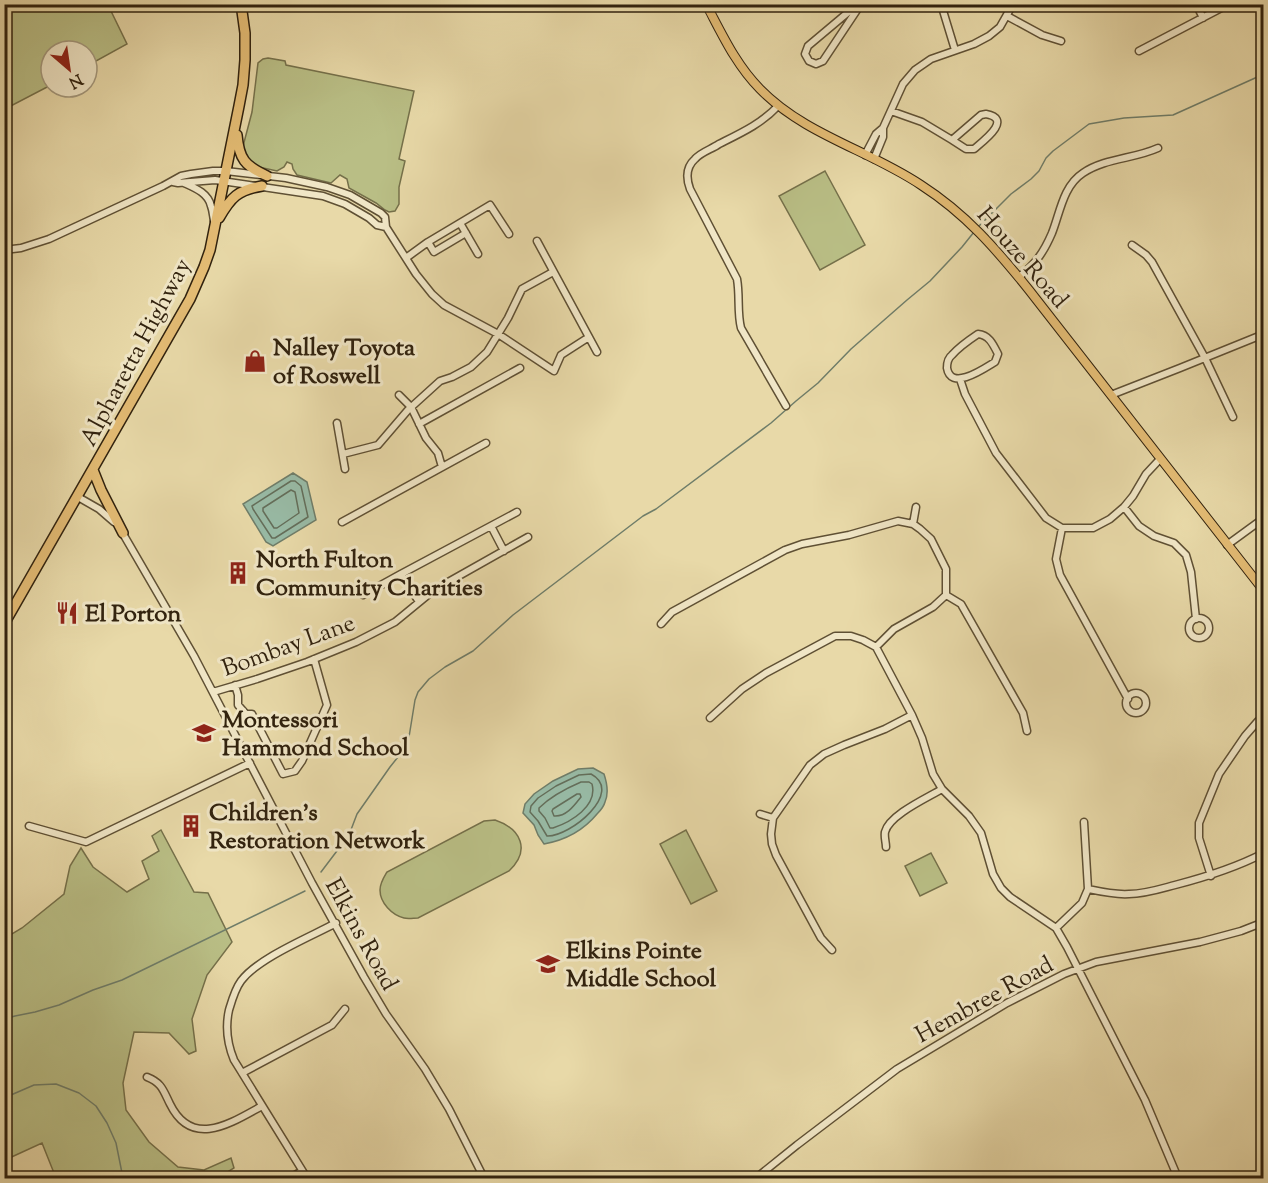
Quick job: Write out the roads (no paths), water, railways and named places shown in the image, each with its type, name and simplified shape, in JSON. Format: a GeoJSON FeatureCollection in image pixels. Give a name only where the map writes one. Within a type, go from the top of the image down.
{"type":"FeatureCollection","features":[{"type":"Feature","properties":{"kind":"highway","name":"Alpharetta Highway"},"geometry":{"type":"LineString","coordinates":[[4,624],[190,298],[207,260],[243,85],[245,60],[241,4]]}},
{"type":"Feature","properties":{"kind":"highway"},"geometry":{"type":"LineString","coordinates":[[237,118],[238,144],[242,158],[254,170],[267,176]]}},
{"type":"Feature","properties":{"kind":"highway"},"geometry":{"type":"LineString","coordinates":[[215,225],[236,195],[248,188],[261,186]]}},
{"type":"Feature","properties":{"kind":"highway"},"geometry":{"type":"LineString","coordinates":[[93,470],[123,533]]}},
{"type":"Feature","properties":{"kind":"main road","name":"Houze Road"},"geometry":{"type":"LineString","coordinates":[[706,4],[730,50],[747,75],[778,106],[809,127],[905,174],[944,201],[976,229],[1018,277],[1111,394],[1263,591]]}},
{"type":"Feature","properties":{"kind":"street"},"geometry":{"type":"LineString","coordinates":[[860,4],[823,61],[816,64],[809,61],[805,54],[808,46],[860,4]]}},
{"type":"Feature","properties":{"kind":"street"},"geometry":{"type":"LineString","coordinates":[[941,4],[955,50]]}},
{"type":"Feature","properties":{"kind":"street"},"geometry":{"type":"LineString","coordinates":[[866,155],[876,134],[883,128],[903,84],[915,70],[931,59],[974,44],[989,36],[1000,27],[1013,4]]}},
{"type":"Feature","properties":{"kind":"street"},"geometry":{"type":"LineString","coordinates":[[1196,4],[1203,18]]}},
{"type":"Feature","properties":{"kind":"street"},"geometry":{"type":"LineString","coordinates":[[1139,51],[1229,4]]}},
{"type":"Feature","properties":{"kind":"street"},"geometry":{"type":"LineString","coordinates":[[1007,16],[1042,35],[1061,41]]}},
{"type":"Feature","properties":{"kind":"street"},"geometry":{"type":"LineString","coordinates":[[778,106],[758,124],[698,156],[690,166],[687,178],[690,189],[737,279],[738,316],[741,328],[786,406]]}},
{"type":"Feature","properties":{"kind":"street"},"geometry":{"type":"LineString","coordinates":[[891,111],[922,122],[952,140],[966,148],[974,149],[994,132],[997,126],[996,120],[990,115],[981,115],[952,140]]}},
{"type":"Feature","properties":{"kind":"street"},"geometry":{"type":"LineString","coordinates":[[874,159],[884,137],[883,128]]}},
{"type":"Feature","properties":{"kind":"street"},"geometry":{"type":"LineString","coordinates":[[1018,277],[1033,266],[1041,254],[1052,233],[1061,204],[1076,178],[1083,172],[1100,165],[1158,148]]}},
{"type":"Feature","properties":{"kind":"street"},"geometry":{"type":"LineString","coordinates":[[4,250],[49,240],[173,182],[181,176],[213,171],[267,176],[327,187],[350,195],[381,213],[385,217],[386,227],[406,258],[432,294],[444,305],[498,334],[555,372],[561,355],[589,337]]}},
{"type":"Feature","properties":{"kind":"street"},"geometry":{"type":"LineString","coordinates":[[173,182],[224,181],[323,196],[345,204],[377,225],[386,227]]}},
{"type":"Feature","properties":{"kind":"street"},"geometry":{"type":"LineString","coordinates":[[184,183],[206,196],[212,207],[215,225]]}},
{"type":"Feature","properties":{"kind":"street"},"geometry":{"type":"LineString","coordinates":[[406,258],[490,205],[509,234]]}},
{"type":"Feature","properties":{"kind":"street"},"geometry":{"type":"LineString","coordinates":[[460,223],[478,254]]}},
{"type":"Feature","properties":{"kind":"street"},"geometry":{"type":"LineString","coordinates":[[428,242],[434,252],[466,233]]}},
{"type":"Feature","properties":{"kind":"street"},"geometry":{"type":"LineString","coordinates":[[537,242],[597,352]]}},
{"type":"Feature","properties":{"kind":"street"},"geometry":{"type":"LineString","coordinates":[[1132,245],[1152,261],[1205,358],[1233,417]]}},
{"type":"Feature","properties":{"kind":"street"},"geometry":{"type":"LineString","coordinates":[[344,454],[378,445],[411,407],[440,381],[471,367],[487,352],[508,318],[522,289],[553,272]]}},
{"type":"Feature","properties":{"kind":"street"},"geometry":{"type":"LineString","coordinates":[[978,334],[983,334],[991,340],[998,354],[995,362],[960,379],[949,373],[947,362],[952,355],[978,334]]}},
{"type":"Feature","properties":{"kind":"street"},"geometry":{"type":"LineString","coordinates":[[1111,394],[1263,334]]}},
{"type":"Feature","properties":{"kind":"street"},"geometry":{"type":"LineString","coordinates":[[419,424],[520,368]]}},
{"type":"Feature","properties":{"kind":"street"},"geometry":{"type":"LineString","coordinates":[[960,379],[965,394],[996,453],[1046,518],[1062,528],[1092,528],[1110,519],[1124,507],[1146,474],[1161,459]]}},
{"type":"Feature","properties":{"kind":"street"},"geometry":{"type":"LineString","coordinates":[[399,395],[411,407],[426,438],[438,453],[442,466]]}},
{"type":"Feature","properties":{"kind":"street"},"geometry":{"type":"LineString","coordinates":[[337,423],[345,469]]}},
{"type":"Feature","properties":{"kind":"street"},"geometry":{"type":"LineString","coordinates":[[342,522],[486,443]]}},
{"type":"Feature","properties":{"kind":"street","name":"Elkins Road"},"geometry":{"type":"LineString","coordinates":[[78,497],[108,515],[123,533],[213,692],[312,883],[364,977],[449,1109],[484,1179]]}},
{"type":"Feature","properties":{"kind":"street"},"geometry":{"type":"LineString","coordinates":[[913,524],[916,507]]}},
{"type":"Feature","properties":{"kind":"street"},"geometry":{"type":"LineString","coordinates":[[1124,507],[1139,526],[1155,536],[1174,543],[1186,555],[1191,572],[1196,619]]}},
{"type":"Feature","properties":{"kind":"street"},"geometry":{"type":"LineString","coordinates":[[363,595],[517,512]]}},
{"type":"Feature","properties":{"kind":"street"},"geometry":{"type":"LineString","coordinates":[[1227,545],[1263,518]]}},
{"type":"Feature","properties":{"kind":"street"},"geometry":{"type":"LineString","coordinates":[[661,624],[672,612],[785,550],[898,521],[913,524],[931,539],[946,569],[946,595],[933,607],[894,628],[876,647]]}},
{"type":"Feature","properties":{"kind":"street"},"geometry":{"type":"LineString","coordinates":[[491,526],[504,551]]}},
{"type":"Feature","properties":{"kind":"street"},"geometry":{"type":"LineString","coordinates":[[1062,528],[1056,559],[1060,574],[1128,699]]}},
{"type":"Feature","properties":{"kind":"street","name":"Bombay Lane"},"geometry":{"type":"LineString","coordinates":[[213,692],[257,679],[356,642],[395,622],[434,590],[528,537]]}},
{"type":"Feature","properties":{"kind":"street"},"geometry":{"type":"LineString","coordinates":[[401,574],[419,602]]}},
{"type":"Feature","properties":{"kind":"street"},"geometry":{"type":"LineString","coordinates":[[946,595],[962,604],[1023,713],[1027,731]]}},
{"type":"Feature","properties":{"kind":"street"},"geometry":{"type":"LineString","coordinates":[[711,718],[750,683],[835,636],[863,639],[876,647],[912,715],[933,774],[942,789],[969,816],[981,833],[993,874],[1000,888],[1056,928],[1067,947],[1144,1100],[1178,1179]]}},
{"type":"Feature","properties":{"kind":"street"},"geometry":{"type":"LineString","coordinates":[[235,685],[238,705],[246,714],[252,714],[283,774],[295,771],[302,761],[327,705],[314,659]]}},
{"type":"Feature","properties":{"kind":"street"},"geometry":{"type":"LineString","coordinates":[[832,950],[821,938],[776,855],[771,834],[773,818],[810,765],[824,754],[885,729],[912,715]]}},
{"type":"Feature","properties":{"kind":"street"},"geometry":{"type":"LineString","coordinates":[[1210,876],[1199,838],[1199,823],[1219,774],[1245,736],[1263,718]]}},
{"type":"Feature","properties":{"kind":"street"},"geometry":{"type":"LineString","coordinates":[[29,826],[86,842],[250,763]]}},
{"type":"Feature","properties":{"kind":"street"},"geometry":{"type":"LineString","coordinates":[[886,847],[885,834],[888,824],[901,813],[942,789]]}},
{"type":"Feature","properties":{"kind":"street"},"geometry":{"type":"LineString","coordinates":[[760,814],[773,818]]}},
{"type":"Feature","properties":{"kind":"street"},"geometry":{"type":"LineString","coordinates":[[1056,928],[1082,903],[1088,889],[1084,822]]}},
{"type":"Feature","properties":{"kind":"street"},"geometry":{"type":"LineString","coordinates":[[1088,889],[1109,894],[1152,892],[1210,876],[1243,864],[1263,853]]}},
{"type":"Feature","properties":{"kind":"street","name":"Hembree Road"},"geometry":{"type":"LineString","coordinates":[[756,1179],[897,1069],[1006,1003],[1078,968],[1096,962],[1200,942],[1241,931],[1263,922]]}},
{"type":"Feature","properties":{"kind":"street"},"geometry":{"type":"LineString","coordinates":[[307,1179],[234,1060],[227,1034],[228,1016],[232,998],[242,981],[256,967],[336,923]]}},
{"type":"Feature","properties":{"kind":"street"},"geometry":{"type":"LineString","coordinates":[[242,1073],[332,1025],[345,1009]]}},
{"type":"Feature","properties":{"kind":"street"},"geometry":{"type":"LineString","coordinates":[[147,1077],[161,1086],[178,1117],[201,1130],[213,1130],[226,1125],[262,1106]]}},
{"type":"Feature","properties":{"kind":"street"},"geometry":{"type":"LineString","coordinates":[[290,1179],[302,1171]]}},
{"type":"Feature","properties":{"kind":"water"},"geometry":{"type":"Polygon","coordinates":[[[293,473],[307,482],[316,520],[273,546],[266,542],[243,504],[293,473]]]}},
{"type":"Feature","properties":{"kind":"water"},"geometry":{"type":"Polygon","coordinates":[[[593,768],[604,774],[606,781],[607,795],[603,807],[580,830],[560,840],[544,844],[534,825],[523,813],[525,804],[534,794],[553,781],[578,769],[593,768]]]}},
{"type":"Feature","properties":{"kind":"waterway"},"geometry":{"type":"LineString","coordinates":[[977,228],[1011,194],[1039,171],[1053,151],[1089,124],[1124,118],[1173,115],[1264,74]]}},
{"type":"Feature","properties":{"kind":"waterway"},"geometry":{"type":"LineString","coordinates":[[4,105],[8,110]]}},
{"type":"Feature","properties":{"kind":"waterway"},"geometry":{"type":"LineString","coordinates":[[321,872],[349,835],[357,814],[398,757],[409,737],[418,692],[429,679],[473,651],[513,615],[643,516],[656,509],[771,423],[818,383],[851,349],[930,281],[974,232]]}},
{"type":"Feature","properties":{"kind":"waterway"},"geometry":{"type":"LineString","coordinates":[[4,1019],[59,1005],[122,980],[305,891]]}},
{"type":"Feature","properties":{"kind":"waterway"},"geometry":{"type":"LineString","coordinates":[[4,1098],[34,1085],[56,1084],[79,1093],[96,1106],[107,1123],[116,1143],[123,1178]]}},
{"type":"Feature","properties":{"kind":"place","name":"Nalley Toyota of Roswell"},"geometry":{"type":"Point","coordinates":[255,361]}},
{"type":"Feature","properties":{"kind":"place","name":"North Fulton Community Charities"},"geometry":{"type":"Point","coordinates":[238,573]}},
{"type":"Feature","properties":{"kind":"place","name":"El Porton"},"geometry":{"type":"Point","coordinates":[67,613]}},
{"type":"Feature","properties":{"kind":"place","name":"Montessori Hammond School"},"geometry":{"type":"Point","coordinates":[204,733]}},
{"type":"Feature","properties":{"kind":"place","name":"Children's Restoration Network"},"geometry":{"type":"Point","coordinates":[191,826]}},
{"type":"Feature","properties":{"kind":"place","name":"Elkins Pointe Middle School"},"geometry":{"type":"Point","coordinates":[548,964]}}]}
